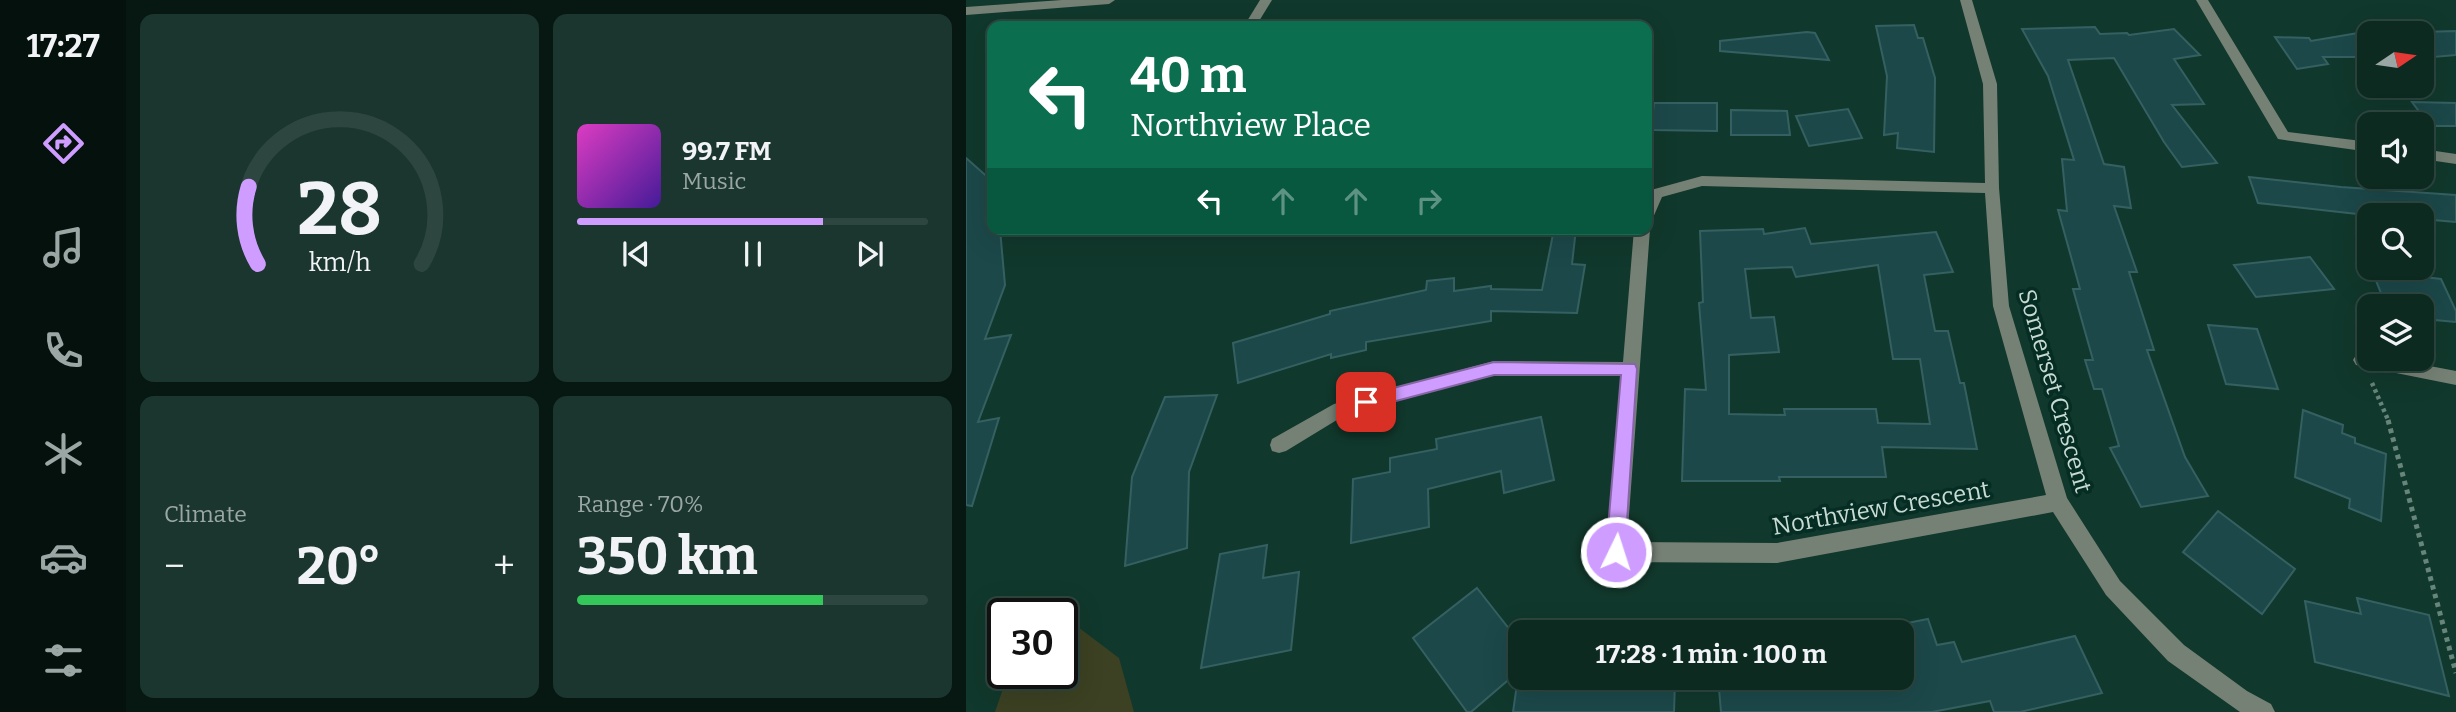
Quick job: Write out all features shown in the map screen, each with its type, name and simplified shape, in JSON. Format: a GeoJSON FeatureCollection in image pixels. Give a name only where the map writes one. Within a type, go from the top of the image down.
{"type":"FeatureCollection","features":[{"type":"Feature","properties":{"kind":"street"},"geometry":{"type":"LineString","coordinates":[[966,11],[1109,0]]}},
{"type":"Feature","properties":{"kind":"street"},"geometry":{"type":"LineString","coordinates":[[1253,21],[1266,0]]}},
{"type":"Feature","properties":{"kind":"street","name":"Somerset Crescent"},"geometry":{"type":"LineString","coordinates":[[1966,0],[1990,85],[1992,188],[2001,306],[2058,502],[2113,588],[2176,653],[2239,699],[2263,712]]}},
{"type":"Feature","properties":{"kind":"street"},"geometry":{"type":"LineString","coordinates":[[2202,0],[2283,136],[2357,146]]}},
{"type":"Feature","properties":{"kind":"street"},"geometry":{"type":"LineString","coordinates":[[2434,156],[2456,159]]}},
{"type":"Feature","properties":{"kind":"street"},"geometry":{"type":"LineString","coordinates":[[1652,204],[1656,194],[1702,181],[1992,188]]}},
{"type":"Feature","properties":{"kind":"street","name":"Northview Crescent"},"geometry":{"type":"LineString","coordinates":[[1641,235],[1616,552],[1777,553],[2058,502]]}},
{"type":"Feature","properties":{"kind":"street"},"geometry":{"type":"LineString","coordinates":[[1279,445],[1340,409],[1494,368],[1629,369]]}},
{"type":"Feature","properties":{"kind":"street"},"geometry":{"type":"LineString","coordinates":[[2419,371],[2456,378]]}},
{"type":"Feature","properties":{"kind":"path"},"geometry":{"type":"LineString","coordinates":[[2367,371],[2387,416],[2456,673]]}},
{"type":"Feature","properties":{"kind":"green space"},"geometry":{"type":"Polygon","coordinates":[[[1078,627],[1119,658],[1134,712],[995,712],[1003,689],[1078,689],[1078,627]]]}},
{"type":"Feature","properties":{"kind":"building"},"geometry":{"type":"Polygon","coordinates":[[[1914,25],[1918,38],[1923,38],[1935,78],[1934,152],[1897,148],[1898,133],[1884,135],[1887,76],[1876,26],[1914,25]]]}},
{"type":"Feature","properties":{"kind":"building"},"geometry":{"type":"Polygon","coordinates":[[[2095,27],[2100,34],[2129,35],[2174,29],[2200,55],[2174,59],[2204,104],[2172,105],[2217,163],[2182,167],[2114,58],[2068,60],[2104,164],[2124,167],[2131,208],[2114,206],[2137,272],[2129,272],[2154,350],[2147,350],[2185,457],[2208,496],[2141,507],[2110,448],[2119,446],[2102,389],[2094,389],[2085,360],[2093,360],[2073,289],[2080,289],[2058,210],[2067,211],[2062,159],[2074,160],[2048,76],[2022,29],[2095,27]]]}},
{"type":"Feature","properties":{"kind":"building"},"geometry":{"type":"Polygon","coordinates":[[[2456,31],[2456,55],[2434,57],[2434,32],[2456,31]]]}},
{"type":"Feature","properties":{"kind":"building"},"geometry":{"type":"Polygon","coordinates":[[[1815,33],[1829,60],[1720,51],[1720,41],[1815,33]]]}},
{"type":"Feature","properties":{"kind":"building"},"geometry":{"type":"Polygon","coordinates":[[[2357,33],[2357,57],[2323,57],[2328,64],[2297,69],[2275,37],[2309,38],[2311,41],[2357,33]]]}},
{"type":"Feature","properties":{"kind":"building"},"geometry":{"type":"Polygon","coordinates":[[[2412,102],[2456,103],[2456,126],[2434,126],[2434,112],[2420,112],[2412,102]]]}},
{"type":"Feature","properties":{"kind":"building"},"geometry":{"type":"Polygon","coordinates":[[[1654,103],[1717,103],[1717,131],[1652,130],[1654,103]]]}},
{"type":"Feature","properties":{"kind":"building"},"geometry":{"type":"Polygon","coordinates":[[[1848,109],[1862,138],[1809,146],[1796,116],[1848,109]]]}},
{"type":"Feature","properties":{"kind":"building"},"geometry":{"type":"Polygon","coordinates":[[[1731,110],[1787,111],[1790,135],[1731,135],[1731,110]]]}},
{"type":"Feature","properties":{"kind":"building"},"geometry":{"type":"Polygon","coordinates":[[[966,158],[987,177],[987,235],[1001,235],[1005,285],[985,339],[1011,335],[978,422],[999,418],[972,506],[966,505],[966,158]]]}},
{"type":"Feature","properties":{"kind":"building"},"geometry":{"type":"Polygon","coordinates":[[[2249,177],[2357,189],[2456,195],[2456,222],[2434,220],[2434,203],[2357,203],[2357,214],[2258,203],[2249,177]]]}},
{"type":"Feature","properties":{"kind":"building"},"geometry":{"type":"Polygon","coordinates":[[[1805,228],[1811,244],[1936,232],[1953,272],[1924,275],[1935,331],[1948,331],[1960,383],[1964,383],[1977,449],[1882,447],[1886,477],[1682,481],[1685,389],[1706,390],[1699,303],[1703,302],[1700,231],[1763,229],[1764,234],[1805,228]],[[1878,265],[1796,277],[1792,267],[1745,269],[1751,318],[1774,317],[1779,352],[1729,355],[1729,414],[1785,415],[1784,409],[1876,409],[1878,423],[1930,424],[1920,359],[1893,359],[1878,265]]]}},
{"type":"Feature","properties":{"kind":"building"},"geometry":{"type":"Polygon","coordinates":[[[1553,235],[1575,235],[1572,264],[1585,265],[1577,313],[1491,311],[1491,321],[1366,342],[1366,350],[1331,358],[1331,354],[1238,383],[1233,343],[1330,314],[1330,311],[1426,290],[1427,281],[1454,278],[1454,291],[1491,286],[1491,289],[1542,290],[1553,235]]]}},
{"type":"Feature","properties":{"kind":"building"},"geometry":{"type":"Polygon","coordinates":[[[2310,257],[2334,289],[2256,297],[2234,265],[2310,257]]]}},
{"type":"Feature","properties":{"kind":"building"},"geometry":{"type":"Polygon","coordinates":[[[2441,279],[2456,311],[2456,322],[2434,320],[2434,294],[2381,294],[2376,280],[2441,279]]]}},
{"type":"Feature","properties":{"kind":"building"},"geometry":{"type":"Polygon","coordinates":[[[2208,325],[2257,329],[2278,389],[2226,384],[2208,325]]]}},
{"type":"Feature","properties":{"kind":"building"},"geometry":{"type":"Polygon","coordinates":[[[1217,395],[1189,472],[1187,548],[1125,566],[1132,477],[1165,397],[1217,395]]]}},
{"type":"Feature","properties":{"kind":"building"},"geometry":{"type":"Polygon","coordinates":[[[2303,410],[2343,425],[2342,433],[2355,438],[2355,443],[2386,454],[2381,521],[2349,508],[2350,499],[2295,477],[2303,410]]]}},
{"type":"Feature","properties":{"kind":"building"},"geometry":{"type":"Polygon","coordinates":[[[1541,417],[1554,480],[1504,493],[1501,471],[1428,489],[1429,527],[1351,543],[1353,479],[1390,472],[1390,458],[1437,449],[1436,439],[1541,417]]]}},
{"type":"Feature","properties":{"kind":"building"},"geometry":{"type":"Polygon","coordinates":[[[2218,511],[2295,569],[2262,614],[2183,552],[2218,511]]]}},
{"type":"Feature","properties":{"kind":"building"},"geometry":{"type":"Polygon","coordinates":[[[1267,545],[1263,578],[1299,572],[1291,650],[1201,668],[1220,554],[1267,545]]]}},
{"type":"Feature","properties":{"kind":"building"},"geometry":{"type":"Polygon","coordinates":[[[1477,588],[1508,627],[1508,680],[1471,712],[1467,712],[1413,638],[1477,588]]]}},
{"type":"Feature","properties":{"kind":"building"},"geometry":{"type":"Polygon","coordinates":[[[2357,598],[2429,615],[2449,696],[2315,662],[2305,601],[2361,614],[2357,598]]]}},
{"type":"Feature","properties":{"kind":"building"},"geometry":{"type":"Polygon","coordinates":[[[1928,619],[1937,645],[1954,642],[1962,662],[2075,636],[2102,693],[2020,712],[1994,712],[1990,701],[1932,712],[1721,712],[1719,690],[1914,690],[1914,622],[1928,619]]]}},
{"type":"Feature","properties":{"kind":"building"},"geometry":{"type":"Polygon","coordinates":[[[1516,690],[1675,690],[1674,712],[1513,712],[1516,690]]]}},
{"type":"Feature","properties":{"kind":"route"},"geometry":{"type":"LineString","coordinates":[[1366,402],[1494,368],[1629,369],[1616,552]]}}]}
